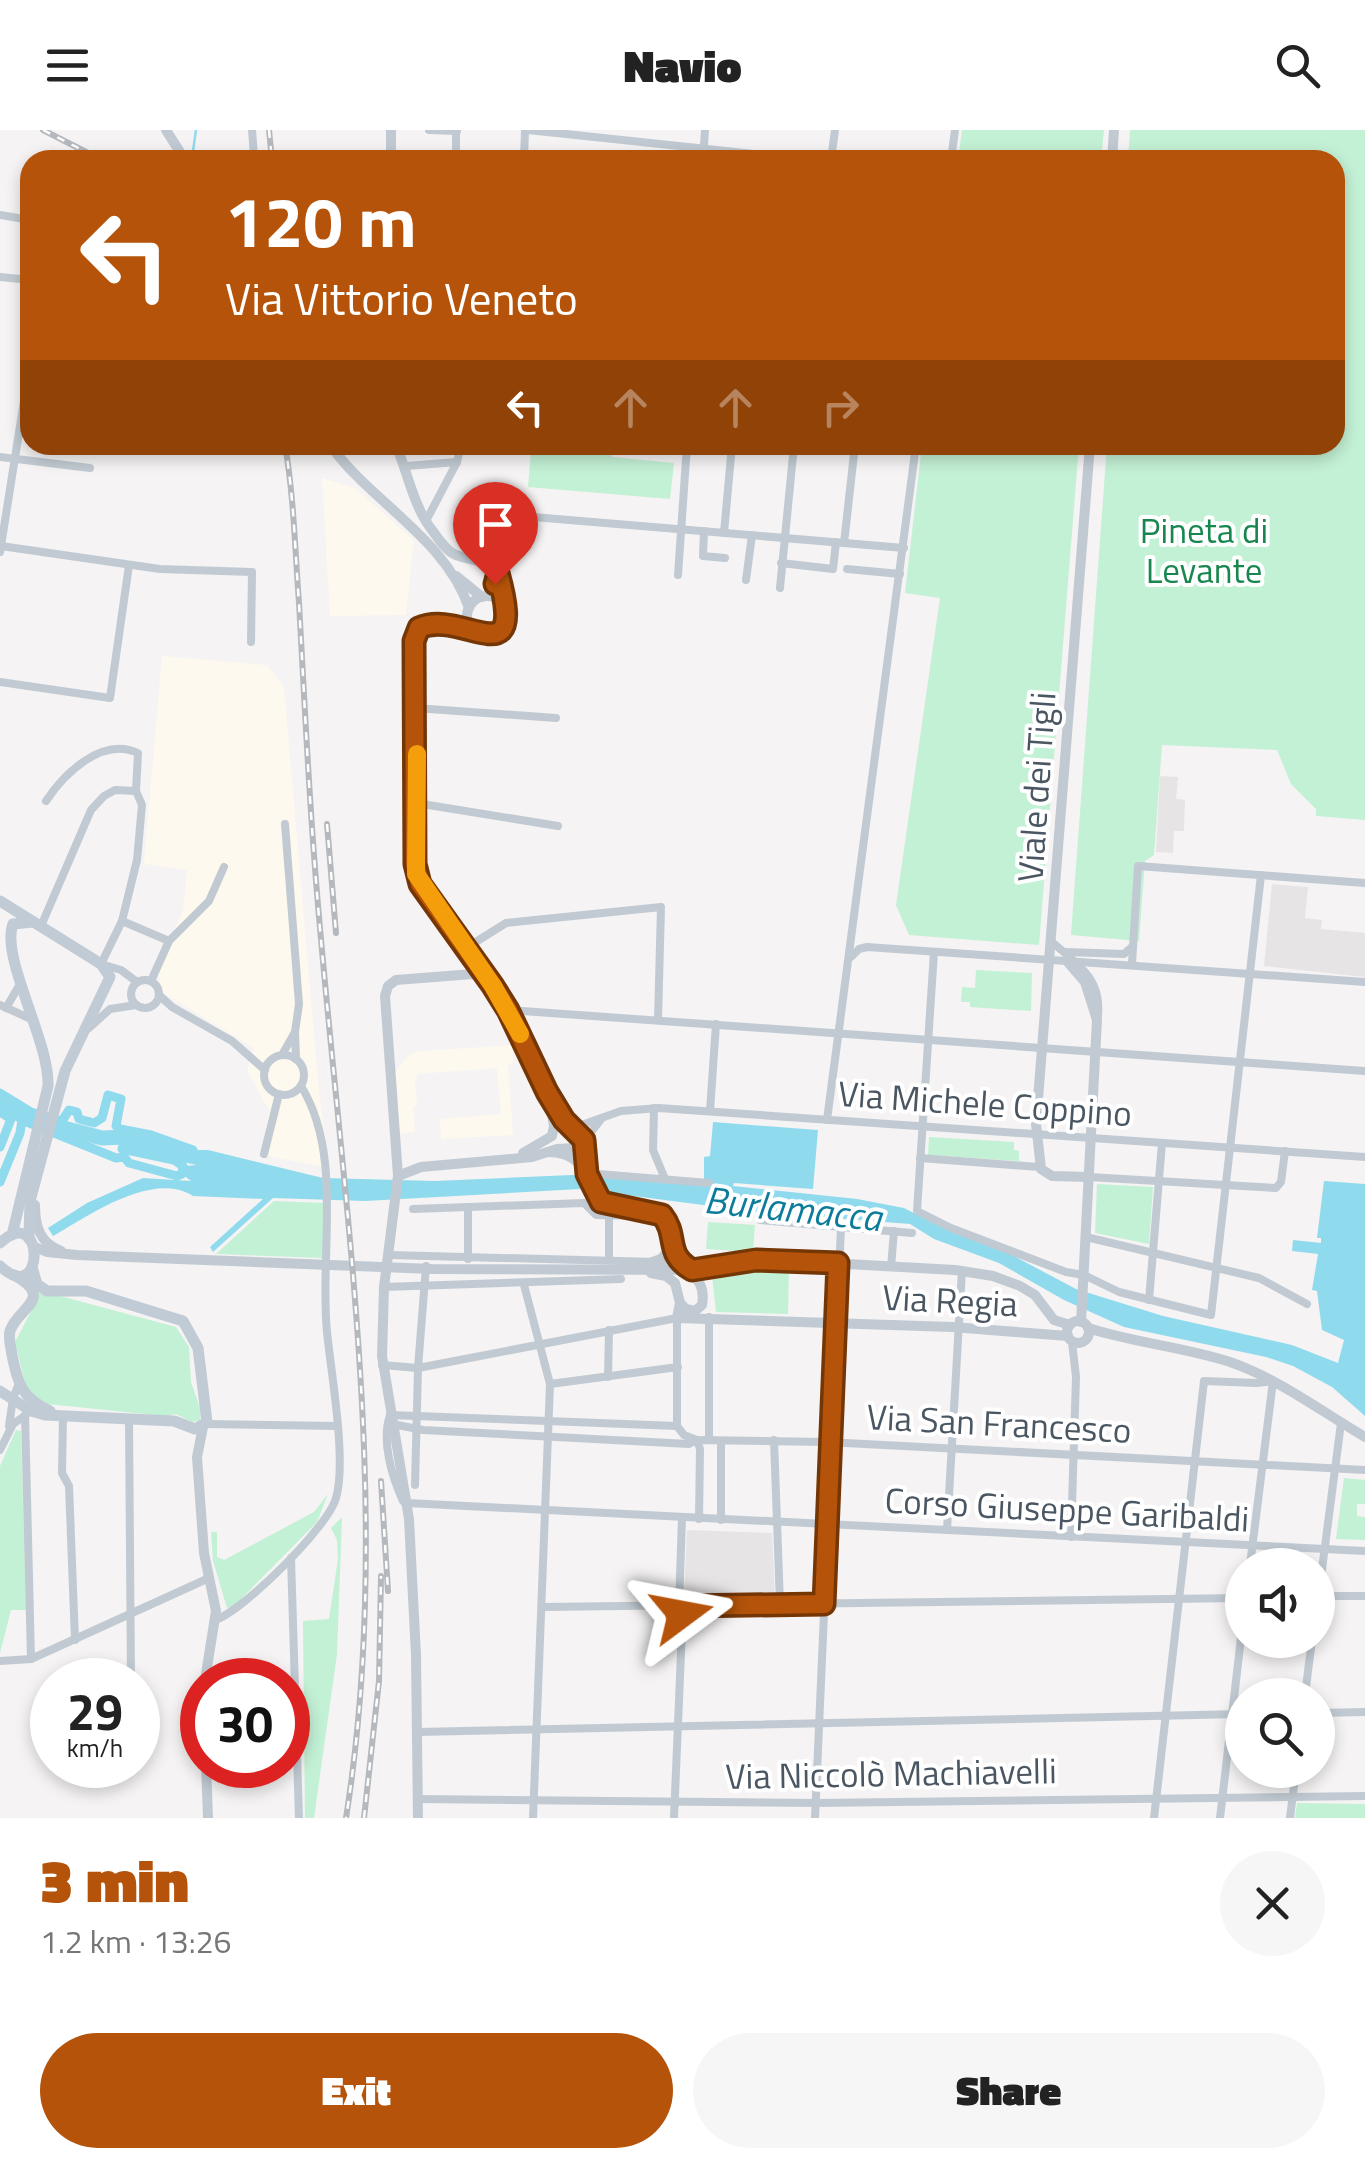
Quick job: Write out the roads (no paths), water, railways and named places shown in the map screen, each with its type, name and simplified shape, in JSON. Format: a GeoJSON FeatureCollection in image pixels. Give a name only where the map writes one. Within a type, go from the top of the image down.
{"type":"FeatureCollection","features":[{"type":"Feature","properties":{"kind":"main road"},"geometry":{"type":"LineString","coordinates":[[0,901],[102,964],[110,978],[50,1108],[12,1235],[0,1244]]}},
{"type":"Feature","properties":{"kind":"main road"},"geometry":{"type":"LineString","coordinates":[[6,945],[13,924],[20,921],[39,925]]}},
{"type":"Feature","properties":{"kind":"main road"},"geometry":{"type":"LineString","coordinates":[[0,930],[48,1070],[50,1108]]}},
{"type":"Feature","properties":{"kind":"main road"},"geometry":{"type":"LineString","coordinates":[[0,1266],[29,1286],[33,1297],[9,1334],[15,1392],[32,1414],[174,1421],[187,1428],[205,1425],[198,1348],[183,1321],[86,1292],[47,1291],[37,1284],[28,1216],[41,1137]]}},
{"type":"Feature","properties":{"kind":"main road"},"geometry":{"type":"LineString","coordinates":[[12,1235],[33,1254]]}},
{"type":"Feature","properties":{"kind":"main road"},"geometry":{"type":"LineString","coordinates":[[0,1285],[13,1275],[24,1274],[33,1254]]}},
{"type":"Feature","properties":{"kind":"main road"},"geometry":{"type":"LineString","coordinates":[[0,1392],[15,1392],[60,1416]]}},
{"type":"Feature","properties":{"kind":"street"},"geometry":{"type":"LineString","coordinates":[[430,130],[457,131]]}},
{"type":"Feature","properties":{"kind":"street"},"geometry":{"type":"LineString","coordinates":[[526,130],[735,150]]}},
{"type":"Feature","properties":{"kind":"street"},"geometry":{"type":"LineString","coordinates":[[704,150],[705,130]]}},
{"type":"Feature","properties":{"kind":"street"},"geometry":{"type":"LineString","coordinates":[[20,423],[1,546],[160,570],[252,572],[250,642]]}},
{"type":"Feature","properties":{"kind":"street"},"geometry":{"type":"LineString","coordinates":[[339,455],[441,561],[484,597],[502,604]]}},
{"type":"Feature","properties":{"kind":"street"},"geometry":{"type":"LineString","coordinates":[[401,455],[426,521],[451,552],[486,560],[498,573],[507,617],[502,629],[488,636],[442,624],[424,625],[416,632],[416,874],[508,1010],[547,1092],[584,1140],[597,1197],[610,1206],[650,1210],[663,1217],[670,1228],[672,1247],[701,1283],[704,1299],[700,1308],[692,1311]]}},
{"type":"Feature","properties":{"kind":"street"},"geometry":{"type":"LineString","coordinates":[[426,521],[459,455]]}},
{"type":"Feature","properties":{"kind":"street"},"geometry":{"type":"LineString","coordinates":[[678,575],[686,455]]}},
{"type":"Feature","properties":{"kind":"street"},"geometry":{"type":"LineString","coordinates":[[724,533],[731,455]]}},
{"type":"Feature","properties":{"kind":"street"},"geometry":{"type":"LineString","coordinates":[[780,588],[793,455]]}},
{"type":"Feature","properties":{"kind":"street"},"geometry":{"type":"LineString","coordinates":[[781,563],[833,568],[854,455]]}},
{"type":"Feature","properties":{"kind":"street"},"geometry":{"type":"LineString","coordinates":[[827,1120],[915,455]]}},
{"type":"Feature","properties":{"kind":"street","name":"Viale dei Tigli"},"geometry":{"type":"LineString","coordinates":[[1039,1167],[1036,1124],[1089,455]]}},
{"type":"Feature","properties":{"kind":"street"},"geometry":{"type":"LineString","coordinates":[[0,457],[90,468]]}},
{"type":"Feature","properties":{"kind":"street"},"geometry":{"type":"LineString","coordinates":[[406,466],[457,462]]}},
{"type":"Feature","properties":{"kind":"street"},"geometry":{"type":"LineString","coordinates":[[509,516],[904,548]]}},
{"type":"Feature","properties":{"kind":"street"},"geometry":{"type":"LineString","coordinates":[[704,531],[703,556],[725,558]]}},
{"type":"Feature","properties":{"kind":"street"},"geometry":{"type":"LineString","coordinates":[[746,580],[752,535]]}},
{"type":"Feature","properties":{"kind":"street"},"geometry":{"type":"LineString","coordinates":[[441,561],[474,630]]}},
{"type":"Feature","properties":{"kind":"street"},"geometry":{"type":"LineString","coordinates":[[0,682],[110,698],[129,564]]}},
{"type":"Feature","properties":{"kind":"street"},"geometry":{"type":"LineString","coordinates":[[847,570],[900,574]]}},
{"type":"Feature","properties":{"kind":"street"},"geometry":{"type":"LineString","coordinates":[[442,624],[468,611],[484,597],[493,588],[498,573]]}},
{"type":"Feature","properties":{"kind":"street"},"geometry":{"type":"LineString","coordinates":[[416,708],[556,718]]}},
{"type":"Feature","properties":{"kind":"street"},"geometry":{"type":"LineString","coordinates":[[46,802],[76,766],[88,758],[110,751],[138,753],[136,791],[142,805],[141,832],[122,920],[102,964],[121,970],[136,982],[151,981]]}},
{"type":"Feature","properties":{"kind":"street"},"geometry":{"type":"LineString","coordinates":[[39,925],[94,805],[109,792],[136,791]]}},
{"type":"Feature","properties":{"kind":"street"},"geometry":{"type":"LineString","coordinates":[[416,803],[558,826]]}},
{"type":"Feature","properties":{"kind":"street"},"geometry":{"type":"LineString","coordinates":[[151,981],[172,1008],[244,1051],[265,1070],[267,1085],[279,1094],[292,1094],[301,1086],[304,1072],[296,1059],[299,1004],[285,824]]}},
{"type":"Feature","properties":{"kind":"street"},"geometry":{"type":"LineString","coordinates":[[1132,964],[1138,866],[1365,883]]}},
{"type":"Feature","properties":{"kind":"street"},"geometry":{"type":"LineString","coordinates":[[151,981],[169,941],[209,900],[224,867]]}},
{"type":"Feature","properties":{"kind":"street"},"geometry":{"type":"LineString","coordinates":[[934,952],[916,1208],[922,1215],[951,1228],[1119,1292],[1211,1315],[1261,875]]}},
{"type":"Feature","properties":{"kind":"street"},"geometry":{"type":"LineString","coordinates":[[468,950],[506,923],[662,907],[658,1020]]}},
{"type":"Feature","properties":{"kind":"street"},"geometry":{"type":"LineString","coordinates":[[122,920],[169,941]]}},
{"type":"Feature","properties":{"kind":"street"},"geometry":{"type":"LineString","coordinates":[[852,936],[867,947],[1050,960],[1124,954],[1133,946]]}},
{"type":"Feature","properties":{"kind":"street"},"geometry":{"type":"LineString","coordinates":[[1052,942],[1083,978],[1097,1020],[1078,1329],[1071,1536]]}},
{"type":"Feature","properties":{"kind":"street"},"geometry":{"type":"LineString","coordinates":[[850,957],[867,947]]}},
{"type":"Feature","properties":{"kind":"street"},"geometry":{"type":"LineString","coordinates":[[457,975],[467,965],[468,950]]}},
{"type":"Feature","properties":{"kind":"street"},"geometry":{"type":"LineString","coordinates":[[1068,957],[1365,982]]}},
{"type":"Feature","properties":{"kind":"street"},"geometry":{"type":"LineString","coordinates":[[418,1818],[418,1732],[407,1505],[382,1364],[384,1287],[398,1176],[386,990],[396,980],[457,975],[476,975],[490,982]]}},
{"type":"Feature","properties":{"kind":"street"},"geometry":{"type":"LineString","coordinates":[[136,982],[131,994],[136,1004],[143,1008],[172,1008]]}},
{"type":"Feature","properties":{"kind":"street"},"geometry":{"type":"LineString","coordinates":[[20,984],[3,1006],[31,1019]]}},
{"type":"Feature","properties":{"kind":"street"},"geometry":{"type":"LineString","coordinates":[[153,1005],[159,995]]}},
{"type":"Feature","properties":{"kind":"street"},"geometry":{"type":"LineString","coordinates":[[86,1031],[110,1010],[136,1004]]}},
{"type":"Feature","properties":{"kind":"street"},"geometry":{"type":"LineString","coordinates":[[508,1010],[1365,1072]]}},
{"type":"Feature","properties":{"kind":"street"},"geometry":{"type":"LineString","coordinates":[[710,1112],[716,1024]]}},
{"type":"Feature","properties":{"kind":"street"},"geometry":{"type":"LineString","coordinates":[[282,1056],[295,1032]]}},
{"type":"Feature","properties":{"kind":"street"},"geometry":{"type":"LineString","coordinates":[[244,1051],[272,1060]]}},
{"type":"Feature","properties":{"kind":"street"},"geometry":{"type":"LineString","coordinates":[[265,1070],[272,1060],[282,1056],[296,1059]]}},
{"type":"Feature","properties":{"kind":"street"},"geometry":{"type":"LineString","coordinates":[[215,1620],[231,1614],[324,1522],[334,1506],[339,1475],[327,1334],[323,1166],[315,1116],[301,1086]]}},
{"type":"Feature","properties":{"kind":"street"},"geometry":{"type":"LineString","coordinates":[[504,1161],[552,1136],[554,1121],[547,1092]]}},
{"type":"Feature","properties":{"kind":"street"},"geometry":{"type":"LineString","coordinates":[[264,1154],[279,1094]]}},
{"type":"Feature","properties":{"kind":"street"},"geometry":{"type":"LineString","coordinates":[[654,1108],[653,1150],[665,1179]]}},
{"type":"Feature","properties":{"kind":"street","name":"Via Michele Coppino"},"geometry":{"type":"LineString","coordinates":[[573,1128],[626,1110],[654,1108],[1365,1157]]}},
{"type":"Feature","properties":{"kind":"street"},"geometry":{"type":"LineString","coordinates":[[398,1176],[431,1166],[504,1161],[574,1148],[602,1118]]}},
{"type":"Feature","properties":{"kind":"street"},"geometry":{"type":"LineString","coordinates":[[1149,1300],[1162,1142]]}},
{"type":"Feature","properties":{"kind":"street"},"geometry":{"type":"LineString","coordinates":[[920,1158],[1039,1167],[1050,1176],[1278,1188],[1285,1151]]}},
{"type":"Feature","properties":{"kind":"street"},"geometry":{"type":"LineString","coordinates":[[398,1152],[406,1160],[431,1166]]}},
{"type":"Feature","properties":{"kind":"street"},"geometry":{"type":"LineString","coordinates":[[548,1152],[572,1156],[592,1174],[708,1182]]}},
{"type":"Feature","properties":{"kind":"street"},"geometry":{"type":"LineString","coordinates":[[34,1185],[35,1219],[42,1238],[52,1248],[76,1255]]}},
{"type":"Feature","properties":{"kind":"street"},"geometry":{"type":"LineString","coordinates":[[413,1209],[584,1203],[596,1215],[663,1217]]}},
{"type":"Feature","properties":{"kind":"street"},"geometry":{"type":"LineString","coordinates":[[468,1207],[468,1259]]}},
{"type":"Feature","properties":{"kind":"street"},"geometry":{"type":"LineString","coordinates":[[608,1260],[609,1216]]}},
{"type":"Feature","properties":{"kind":"street"},"geometry":{"type":"LineString","coordinates":[[760,1220],[912,1233]]}},
{"type":"Feature","properties":{"kind":"street"},"geometry":{"type":"LineString","coordinates":[[815,1818],[841,1227]]}},
{"type":"Feature","properties":{"kind":"street"},"geometry":{"type":"LineString","coordinates":[[892,1266],[894,1231]]}},
{"type":"Feature","properties":{"kind":"street"},"geometry":{"type":"LineString","coordinates":[[1086,1237],[1259,1278],[1307,1304]]}},
{"type":"Feature","properties":{"kind":"street"},"geometry":{"type":"LineString","coordinates":[[33,1254],[432,1270],[624,1273],[656,1262],[672,1247]]}},
{"type":"Feature","properties":{"kind":"street"},"geometry":{"type":"LineString","coordinates":[[389,1255],[656,1262],[677,1269]]}},
{"type":"Feature","properties":{"kind":"street"},"geometry":{"type":"LineString","coordinates":[[415,1485],[418,1368],[427,1257]]}},
{"type":"Feature","properties":{"kind":"street"},"geometry":{"type":"LineString","coordinates":[[384,1287],[524,1284],[692,1270],[756,1260],[962,1270],[993,1276],[1025,1289],[1054,1320],[1078,1329]]}},
{"type":"Feature","properties":{"kind":"street"},"geometry":{"type":"LineString","coordinates":[[947,1530],[962,1270]]}},
{"type":"Feature","properties":{"kind":"street","name":"Via Regia"},"geometry":{"type":"LineString","coordinates":[[624,1273],[669,1278],[677,1286],[680,1302],[710,1317]]}},
{"type":"Feature","properties":{"kind":"street"},"geometry":{"type":"LineString","coordinates":[[524,1284],[550,1384],[533,1818]]}},
{"type":"Feature","properties":{"kind":"street"},"geometry":{"type":"LineString","coordinates":[[680,1302],[677,1426],[684,1435],[697,1440],[701,1465],[699,1519]]}},
{"type":"Feature","properties":{"kind":"street"},"geometry":{"type":"LineString","coordinates":[[709,1440],[710,1317]]}},
{"type":"Feature","properties":{"kind":"street","name":"Via Regia"},"geometry":{"type":"LineString","coordinates":[[382,1364],[418,1368],[677,1318],[1078,1329],[1229,1362],[1272,1381],[1365,1440]]}},
{"type":"Feature","properties":{"kind":"street"},"geometry":{"type":"LineString","coordinates":[[608,1377],[609,1330]]}},
{"type":"Feature","properties":{"kind":"street"},"geometry":{"type":"LineString","coordinates":[[1229,1362],[1235,1381]]}},
{"type":"Feature","properties":{"kind":"street"},"geometry":{"type":"LineString","coordinates":[[550,1384],[678,1367]]}},
{"type":"Feature","properties":{"kind":"street"},"geometry":{"type":"LineString","coordinates":[[1154,1818],[1204,1382],[1272,1381],[1252,1546]]}},
{"type":"Feature","properties":{"kind":"street"},"geometry":{"type":"LineString","coordinates":[[0,1450],[9,1430],[15,1392]]}},
{"type":"Feature","properties":{"kind":"street"},"geometry":{"type":"LineString","coordinates":[[9,1430],[32,1414]]}},
{"type":"Feature","properties":{"kind":"street"},"geometry":{"type":"LineString","coordinates":[[31,1658],[32,1414]]}},
{"type":"Feature","properties":{"kind":"street"},"geometry":{"type":"LineString","coordinates":[[391,1420],[418,1414],[677,1426]]}},
{"type":"Feature","properties":{"kind":"street"},"geometry":{"type":"LineString","coordinates":[[60,1416],[62,1473],[69,1486],[76,1640]]}},
{"type":"Feature","properties":{"kind":"street"},"geometry":{"type":"LineString","coordinates":[[129,1419],[131,1658]]}},
{"type":"Feature","properties":{"kind":"street","name":"Via San Francesco"},"geometry":{"type":"LineString","coordinates":[[391,1420],[417,1429],[549,1437],[689,1444],[697,1440],[831,1442],[1365,1470]]}},
{"type":"Feature","properties":{"kind":"street"},"geometry":{"type":"LineString","coordinates":[[1325,1548],[1341,1423]]}},
{"type":"Feature","properties":{"kind":"street"},"geometry":{"type":"LineString","coordinates":[[197,1457],[205,1425],[336,1426]]}},
{"type":"Feature","properties":{"kind":"street"},"geometry":{"type":"LineString","coordinates":[[187,1428],[194,1439],[197,1457],[204,1554],[216,1605],[209,1658]]}},
{"type":"Feature","properties":{"kind":"street"},"geometry":{"type":"LineString","coordinates":[[774,1440],[780,1604]]}},
{"type":"Feature","properties":{"kind":"street"},"geometry":{"type":"LineString","coordinates":[[721,1441],[721,1520]]}},
{"type":"Feature","properties":{"kind":"street"},"geometry":{"type":"LineString","coordinates":[[701,1465],[710,1458],[720,1460]]}},
{"type":"Feature","properties":{"kind":"street","name":"Corso Giuseppe Garibaldi"},"geometry":{"type":"LineString","coordinates":[[407,1505],[1301,1548]]}},
{"type":"Feature","properties":{"kind":"street"},"geometry":{"type":"LineString","coordinates":[[674,1818],[682,1518]]}},
{"type":"Feature","properties":{"kind":"street","name":"Corso Giuseppe Garibaldi"},"geometry":{"type":"LineString","coordinates":[[1335,1550],[1365,1551]]}},
{"type":"Feature","properties":{"kind":"street"},"geometry":{"type":"LineString","coordinates":[[291,1557],[299,1818]]}},
{"type":"Feature","properties":{"kind":"street"},"geometry":{"type":"LineString","coordinates":[[33,1658],[209,1578]]}},
{"type":"Feature","properties":{"kind":"street"},"geometry":{"type":"LineString","coordinates":[[1335,1597],[1365,1596]]}},
{"type":"Feature","properties":{"kind":"street"},"geometry":{"type":"LineString","coordinates":[[542,1608],[1225,1598]]}},
{"type":"Feature","properties":{"kind":"street"},"geometry":{"type":"LineString","coordinates":[[0,1661],[30,1659]]}},
{"type":"Feature","properties":{"kind":"street"},"geometry":{"type":"LineString","coordinates":[[1335,1713],[1365,1712]]}},
{"type":"Feature","properties":{"kind":"street"},"geometry":{"type":"LineString","coordinates":[[418,1732],[1225,1714]]}},
{"type":"Feature","properties":{"kind":"street"},"geometry":{"type":"LineString","coordinates":[[1220,1818],[1225,1780]]}},
{"type":"Feature","properties":{"kind":"street"},"geometry":{"type":"LineString","coordinates":[[207,1788],[208,1818]]}},
{"type":"Feature","properties":{"kind":"street"},"geometry":{"type":"LineString","coordinates":[[1290,1818],[1294,1788]]}},
{"type":"Feature","properties":{"kind":"street","name":"Via Niccolò Machiavelli"},"geometry":{"type":"LineString","coordinates":[[418,1799],[816,1803],[1365,1796]]}},
{"type":"Feature","properties":{"kind":"water","name":"Burlamacca"},"geometry":{"type":"Polygon","coordinates":[[[713,1122],[818,1130],[813,1189],[734,1183],[733,1186],[904,1208],[1010,1254],[1076,1289],[1163,1316],[1292,1345],[1338,1363],[1344,1340],[1322,1330],[1317,1291],[1312,1290],[1318,1254],[1292,1251],[1293,1240],[1321,1243],[1321,1238],[1317,1238],[1324,1181],[1365,1184],[1365,1416],[1332,1387],[1293,1366],[1124,1327],[1064,1300],[999,1263],[934,1239],[910,1224],[757,1212],[580,1189],[365,1201],[273,1198],[213,1252],[210,1247],[263,1199],[193,1196],[177,1189],[159,1188],[121,1199],[53,1236],[48,1228],[87,1203],[143,1178],[191,1181],[182,1174],[183,1166],[198,1165],[190,1159],[193,1150],[208,1150],[323,1178],[435,1181],[572,1175],[709,1186],[704,1179],[704,1157],[710,1156],[713,1122]]]}},
{"type":"Feature","properties":{"kind":"waterway"},"geometry":{"type":"LineString","coordinates":[[193,150],[196,130]]}},
{"type":"Feature","properties":{"kind":"waterway","name":"Burlamacca"},"geometry":{"type":"LineString","coordinates":[[0,1093],[31,1112],[62,1121],[69,1110],[77,1112],[79,1119],[94,1123],[102,1118],[108,1095],[121,1099],[116,1126],[120,1129],[193,1150],[190,1159],[134,1143],[123,1146],[122,1149],[174,1160],[183,1166],[182,1174],[177,1176],[129,1163],[124,1157],[116,1158],[22,1120],[0,1182]]}},
{"type":"Feature","properties":{"kind":"waterway","name":"Burlamacca"},"geometry":{"type":"LineString","coordinates":[[0,1105],[29,1119],[102,1138],[125,1137],[206,1160]]}},
{"type":"Feature","properties":{"kind":"waterway","name":"Burlamacca"},"geometry":{"type":"LineString","coordinates":[[0,1112],[11,1119],[0,1147]]}},
{"type":"Feature","properties":{"kind":"railway"},"geometry":{"type":"LineString","coordinates":[[43,130],[82,150]]}},
{"type":"Feature","properties":{"kind":"railway"},"geometry":{"type":"LineString","coordinates":[[269,130],[271,150]]}},
{"type":"Feature","properties":{"kind":"railway"},"geometry":{"type":"LineString","coordinates":[[286,455],[315,868],[349,1224],[364,1462],[366,1581],[360,1699],[346,1818]]}},
{"type":"Feature","properties":{"kind":"railway"},"geometry":{"type":"LineString","coordinates":[[327,824],[336,933]]}},
{"type":"Feature","properties":{"kind":"railway"},"geometry":{"type":"LineString","coordinates":[[381,1481],[388,1591]]}},
{"type":"Feature","properties":{"kind":"railway"},"geometry":{"type":"LineString","coordinates":[[364,1818],[379,1681],[381,1576]]}},
{"type":"Feature","properties":{"kind":"park label","name":"Pineta di Levante"},"geometry":{"type":"Point","coordinates":[1204,550]}}]}
